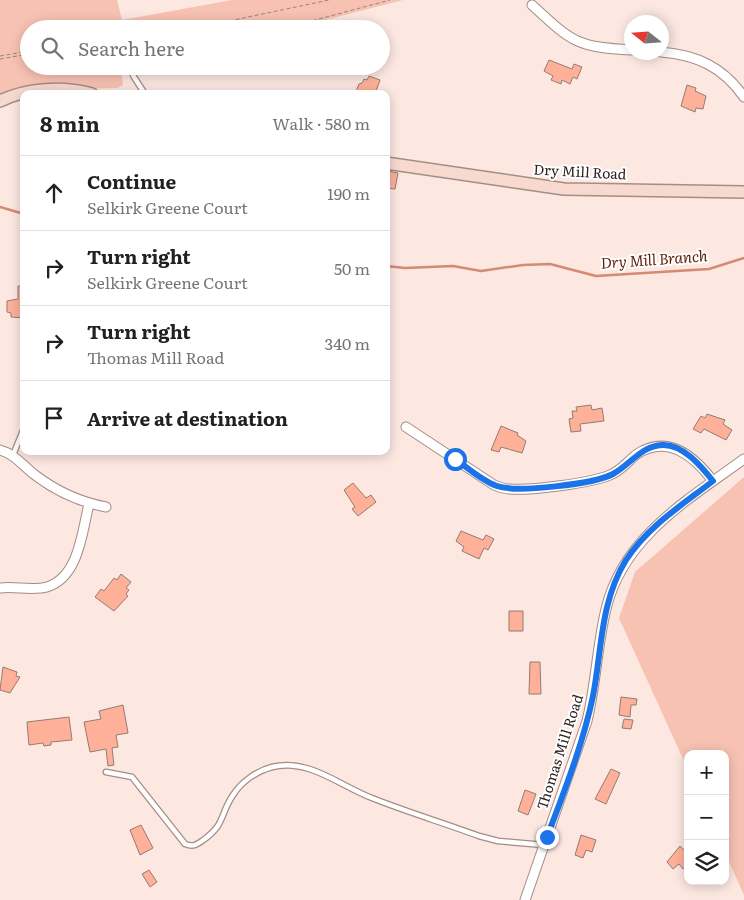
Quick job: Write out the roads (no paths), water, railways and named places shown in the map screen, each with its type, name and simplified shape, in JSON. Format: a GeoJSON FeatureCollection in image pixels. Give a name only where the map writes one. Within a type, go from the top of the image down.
{"type":"FeatureCollection","features":[{"type":"Feature","properties":{"kind":"street"},"geometry":{"type":"LineString","coordinates":[[532,5],[566,36],[579,43],[593,47],[624,49]]}},
{"type":"Feature","properties":{"kind":"street"},"geometry":{"type":"LineString","coordinates":[[669,53],[706,62],[728,78],[744,97]]}},
{"type":"Feature","properties":{"kind":"street"},"geometry":{"type":"LineString","coordinates":[[52,90],[73,90]]}},
{"type":"Feature","properties":{"kind":"street"},"geometry":{"type":"LineString","coordinates":[[0,101],[20,96]]}},
{"type":"Feature","properties":{"kind":"street","name":"Dry Mill Road"},"geometry":{"type":"LineString","coordinates":[[390,164],[564,189],[744,192]]}},
{"type":"Feature","properties":{"kind":"street"},"geometry":{"type":"LineString","coordinates":[[406,427],[494,485],[508,489],[596,480],[612,475],[624,467],[636,455],[649,448],[662,445],[674,447],[687,454],[701,466],[713,481]]}},
{"type":"Feature","properties":{"kind":"street"},"geometry":{"type":"LineString","coordinates":[[0,450],[13,455],[49,485],[89,504],[106,507]]}},
{"type":"Feature","properties":{"kind":"street","name":"Thomas Mill Road"},"geometry":{"type":"LineString","coordinates":[[525,900],[587,721],[593,695],[606,609],[617,576],[636,546],[649,532],[744,459]]}},
{"type":"Feature","properties":{"kind":"street"},"geometry":{"type":"LineString","coordinates":[[0,588],[48,587],[62,579],[72,568],[89,504]]}},
{"type":"Feature","properties":{"kind":"lane"},"geometry":{"type":"LineString","coordinates":[[133,75],[142,90]]}},
{"type":"Feature","properties":{"kind":"lane"},"geometry":{"type":"LineString","coordinates":[[13,455],[20,438]]}},
{"type":"Feature","properties":{"kind":"lane"},"geometry":{"type":"LineString","coordinates":[[106,772],[127,774],[132,777],[185,844],[190,846],[195,846],[217,831],[234,794],[251,776],[274,766],[289,765],[316,771],[370,798],[479,836],[498,841],[544,845]]}},
{"type":"Feature","properties":{"kind":"waterway","name":"Dry Mill Branch"},"geometry":{"type":"LineString","coordinates":[[0,207],[20,213]]}},
{"type":"Feature","properties":{"kind":"waterway","name":"Dry Mill Branch"},"geometry":{"type":"LineString","coordinates":[[390,266],[405,268],[453,266],[481,271],[523,265],[550,264],[596,276],[709,269],[744,258]]}}]}
